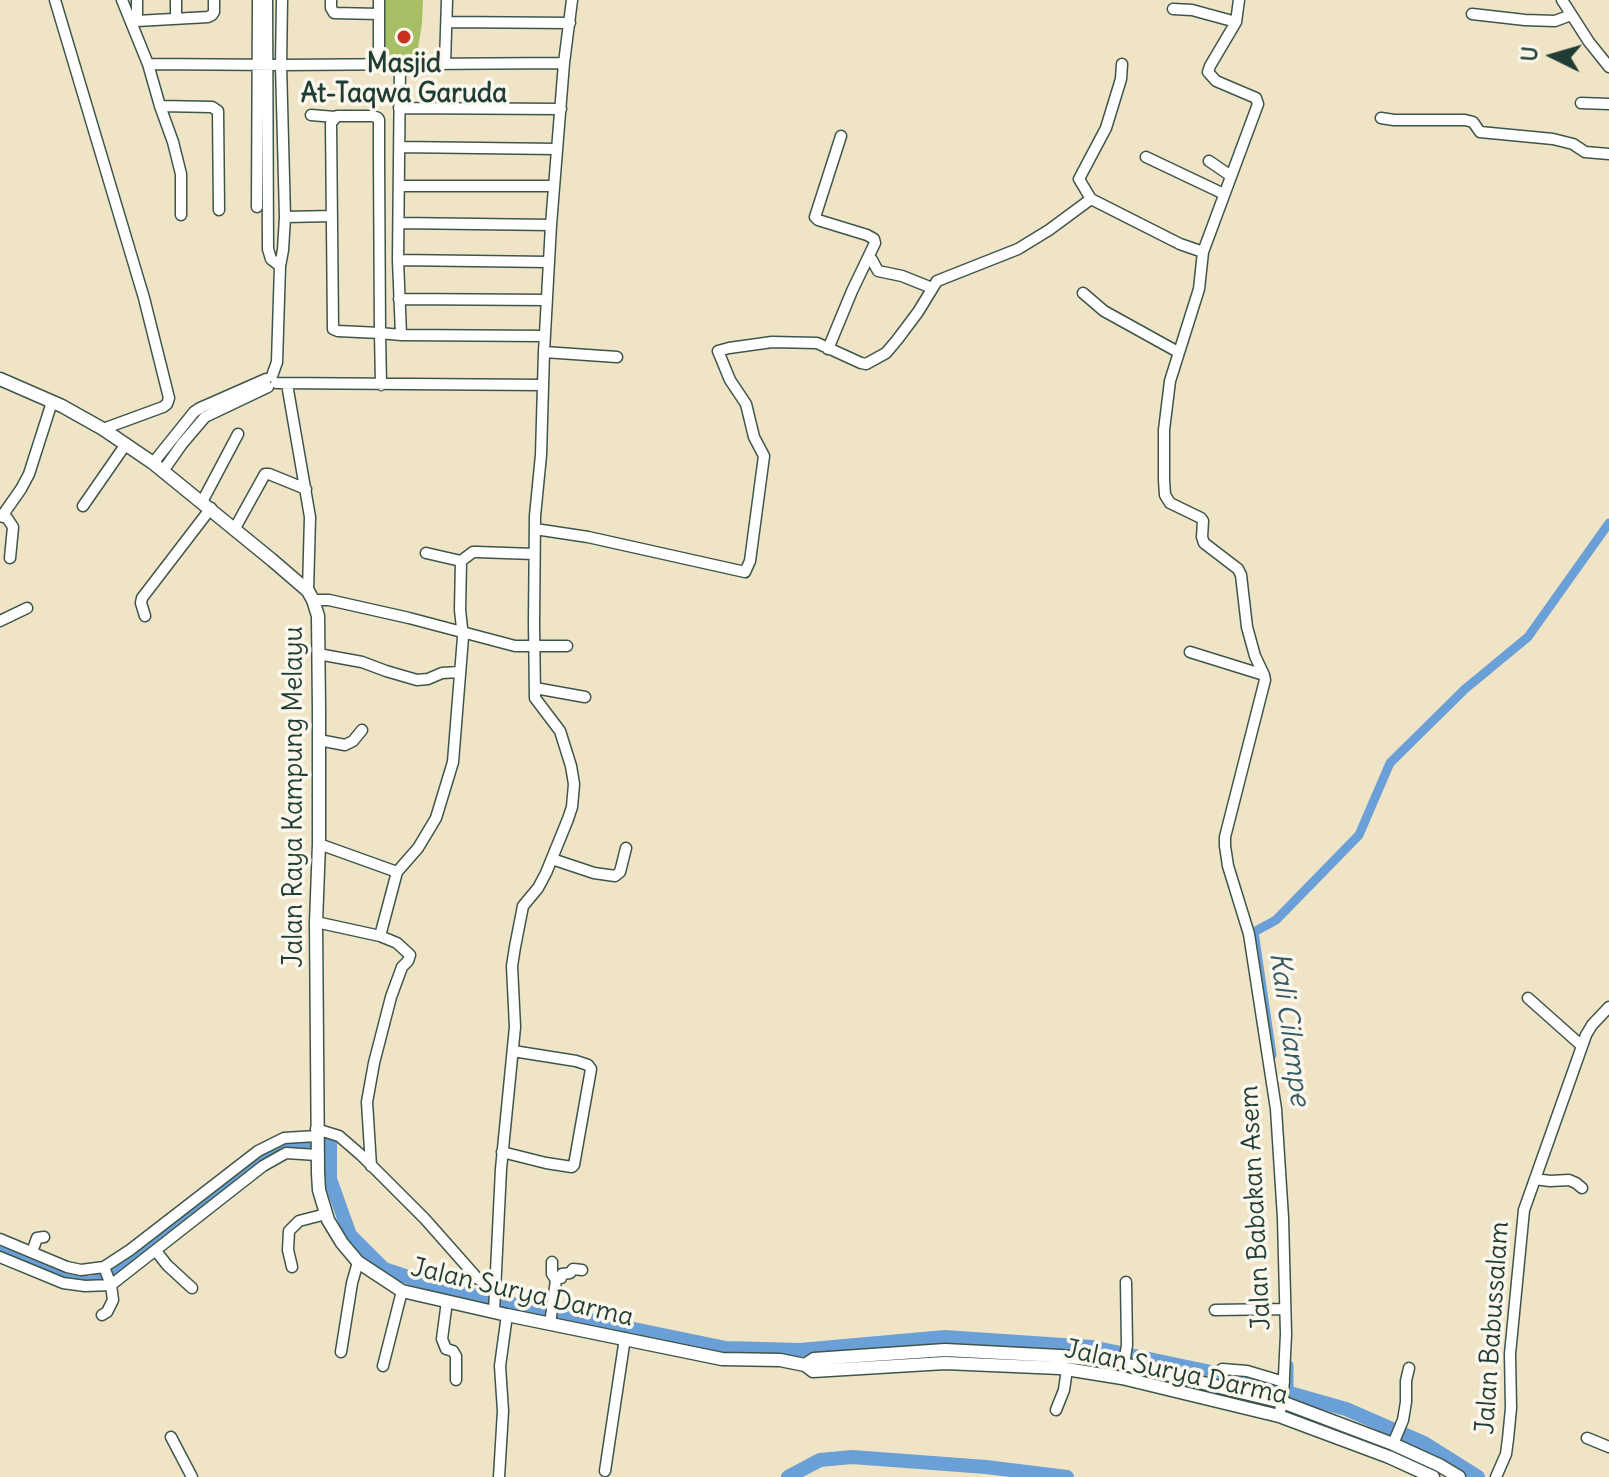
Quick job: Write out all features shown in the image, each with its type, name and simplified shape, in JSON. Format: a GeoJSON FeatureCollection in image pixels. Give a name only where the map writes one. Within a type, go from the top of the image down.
{"type":"FeatureCollection","features":[{"type":"Feature","properties":{"kind":"main road","name":"Jalan Raya Kampung Melayu"},"geometry":{"type":"LineString","coordinates":[[0,379],[52,402],[126,444],[235,528],[311,596],[318,616],[316,1142]]}},
{"type":"Feature","properties":{"kind":"main road","name":"Jalan Surya Darma"},"geometry":{"type":"LineString","coordinates":[[316,1142],[319,1190],[326,1214],[342,1243],[358,1262],[402,1291],[498,1312],[551,1317],[670,1350],[722,1359],[780,1360],[805,1365],[813,1371],[945,1363],[1067,1369],[1122,1378],[1279,1416],[1433,1477]]}},
{"type":"Feature","properties":{"kind":"main road","name":"Jalan Surya Darma"},"geometry":{"type":"LineString","coordinates":[[805,1365],[814,1359],[945,1350],[1045,1354],[1229,1377],[1394,1443],[1459,1477]]}},
{"type":"Feature","properties":{"kind":"street"},"geometry":{"type":"LineString","coordinates":[[55,0],[144,298],[169,398],[169,403],[163,407],[103,429]]}},
{"type":"Feature","properties":{"kind":"street"},"geometry":{"type":"LineString","coordinates":[[122,0],[134,23],[179,162],[181,215]]}},
{"type":"Feature","properties":{"kind":"street"},"geometry":{"type":"LineString","coordinates":[[134,23],[137,0]]}},
{"type":"Feature","properties":{"kind":"street"},"geometry":{"type":"LineString","coordinates":[[176,0],[176,19]]}},
{"type":"Feature","properties":{"kind":"street"},"geometry":{"type":"LineString","coordinates":[[134,23],[212,15],[214,0]]}},
{"type":"Feature","properties":{"kind":"street"},"geometry":{"type":"LineString","coordinates":[[258,0],[268,249],[271,259],[280,266]]}},
{"type":"Feature","properties":{"kind":"street"},"geometry":{"type":"LineString","coordinates":[[257,207],[267,0]]}},
{"type":"Feature","properties":{"kind":"street"},"geometry":{"type":"LineString","coordinates":[[282,0],[285,217],[274,382],[306,489],[310,517],[311,596],[515,646],[567,646]]}},
{"type":"Feature","properties":{"kind":"street"},"geometry":{"type":"LineString","coordinates":[[331,0],[334,13],[379,14]]}},
{"type":"Feature","properties":{"kind":"street"},"geometry":{"type":"LineString","coordinates":[[379,0],[379,64]]}},
{"type":"Feature","properties":{"kind":"street"},"geometry":{"type":"LineString","coordinates":[[445,63],[447,0]]}},
{"type":"Feature","properties":{"kind":"street"},"geometry":{"type":"LineString","coordinates":[[499,1477],[503,1411],[496,1291],[502,1152],[515,1027],[512,966],[523,906],[538,888],[552,859],[572,807],[574,784],[560,731],[537,701],[534,554],[551,225],[572,0]]}},
{"type":"Feature","properties":{"kind":"street"},"geometry":{"type":"LineString","coordinates":[[1239,0],[1236,22],[1208,72],[1216,81],[1258,101],[1203,252],[1199,289],[1170,381],[1166,406],[1165,495],[1170,503],[1201,518],[1204,543],[1238,569],[1250,639],[1264,675]]}},
{"type":"Feature","properties":{"kind":"street"},"geometry":{"type":"LineString","coordinates":[[1562,0],[1609,67]]}},
{"type":"Feature","properties":{"kind":"street"},"geometry":{"type":"LineString","coordinates":[[1173,9],[1192,10],[1236,22]]}},
{"type":"Feature","properties":{"kind":"street"},"geometry":{"type":"LineString","coordinates":[[1472,14],[1555,21],[1571,15]]}},
{"type":"Feature","properties":{"kind":"street"},"geometry":{"type":"LineString","coordinates":[[447,22],[570,23]]}},
{"type":"Feature","properties":{"kind":"street"},"geometry":{"type":"LineString","coordinates":[[400,63],[398,260],[401,335]]}},
{"type":"Feature","properties":{"kind":"street"},"geometry":{"type":"LineString","coordinates":[[148,64],[564,63]]}},
{"type":"Feature","properties":{"kind":"street"},"geometry":{"type":"LineString","coordinates":[[1091,199],[1079,179],[1106,128],[1121,79],[1122,64]]}},
{"type":"Feature","properties":{"kind":"street"},"geometry":{"type":"LineString","coordinates":[[1581,103],[1609,104]]}},
{"type":"Feature","properties":{"kind":"street"},"geometry":{"type":"LineString","coordinates":[[160,106],[212,107],[218,111],[219,210]]}},
{"type":"Feature","properties":{"kind":"street"},"geometry":{"type":"LineString","coordinates":[[399,108],[561,109]]}},
{"type":"Feature","properties":{"kind":"street"},"geometry":{"type":"LineString","coordinates":[[311,115],[363,115],[378,118],[380,123],[381,385]]}},
{"type":"Feature","properties":{"kind":"street"},"geometry":{"type":"LineString","coordinates":[[335,117],[331,123],[332,327],[335,331],[401,335],[545,336]]}},
{"type":"Feature","properties":{"kind":"street"},"geometry":{"type":"LineString","coordinates":[[1381,118],[1465,120],[1473,122],[1480,132],[1553,139],[1576,145],[1585,152],[1609,154]]}},
{"type":"Feature","properties":{"kind":"street"},"geometry":{"type":"LineString","coordinates":[[828,349],[875,243],[872,237],[815,217],[841,136]]}},
{"type":"Feature","properties":{"kind":"street"},"geometry":{"type":"LineString","coordinates":[[379,158],[399,153],[557,149]]}},
{"type":"Feature","properties":{"kind":"street"},"geometry":{"type":"LineString","coordinates":[[1146,157],[1224,194]]}},
{"type":"Feature","properties":{"kind":"street"},"geometry":{"type":"LineString","coordinates":[[1209,161],[1231,176]]}},
{"type":"Feature","properties":{"kind":"street"},"geometry":{"type":"LineString","coordinates":[[399,186],[554,186]]}},
{"type":"Feature","properties":{"kind":"street"},"geometry":{"type":"LineString","coordinates":[[535,529],[588,537],[745,572],[750,561],[764,456],[754,437],[746,404],[730,380],[718,351],[772,342],[817,343],[866,364],[886,353],[918,312],[937,281],[1018,249],[1091,199],[1180,244],[1203,252]]}},
{"type":"Feature","properties":{"kind":"street"},"geometry":{"type":"LineString","coordinates":[[285,217],[332,216]]}},
{"type":"Feature","properties":{"kind":"street"},"geometry":{"type":"LineString","coordinates":[[399,223],[551,225]]}},
{"type":"Feature","properties":{"kind":"street"},"geometry":{"type":"LineString","coordinates":[[869,258],[878,271],[902,276],[932,288]]}},
{"type":"Feature","properties":{"kind":"street"},"geometry":{"type":"LineString","coordinates":[[398,260],[549,262]]}},
{"type":"Feature","properties":{"kind":"street"},"geometry":{"type":"LineString","coordinates":[[1083,293],[1104,311],[1178,352]]}},
{"type":"Feature","properties":{"kind":"street"},"geometry":{"type":"LineString","coordinates":[[399,299],[547,300]]}},
{"type":"Feature","properties":{"kind":"street"},"geometry":{"type":"LineString","coordinates":[[544,352],[617,357]]}},
{"type":"Feature","properties":{"kind":"street"},"geometry":{"type":"LineString","coordinates":[[158,467],[205,417],[274,382],[543,385]]}},
{"type":"Feature","properties":{"kind":"street"},"geometry":{"type":"LineString","coordinates":[[10,558],[13,527],[7,518],[1,516],[29,474],[52,402]]}},
{"type":"Feature","properties":{"kind":"street"},"geometry":{"type":"LineString","coordinates":[[145,616],[142,598],[206,505],[238,434]]}},
{"type":"Feature","properties":{"kind":"street"},"geometry":{"type":"LineString","coordinates":[[83,506],[126,444]]}},
{"type":"Feature","properties":{"kind":"street"},"geometry":{"type":"LineString","coordinates":[[235,528],[265,474],[306,489]]}},
{"type":"Feature","properties":{"kind":"street"},"geometry":{"type":"LineString","coordinates":[[426,553],[461,561],[473,552],[534,554]]}},
{"type":"Feature","properties":{"kind":"street"},"geometry":{"type":"LineString","coordinates":[[380,936],[397,872],[418,848],[440,806],[453,762],[462,632],[461,561]]}},
{"type":"Feature","properties":{"kind":"street"},"geometry":{"type":"LineString","coordinates":[[0,621],[27,608]]}},
{"type":"Feature","properties":{"kind":"street"},"geometry":{"type":"LineString","coordinates":[[1190,652],[1264,675]]}},
{"type":"Feature","properties":{"kind":"street"},"geometry":{"type":"LineString","coordinates":[[318,654],[362,662],[417,680],[459,672]]}},
{"type":"Feature","properties":{"kind":"street","name":"Jalan Babakan Asem"},"geometry":{"type":"LineString","coordinates":[[1264,675],[1225,846],[1249,934],[1276,1109],[1286,1334],[1283,1400],[1279,1416]]}},
{"type":"Feature","properties":{"kind":"street"},"geometry":{"type":"LineString","coordinates":[[535,688],[585,697]]}},
{"type":"Feature","properties":{"kind":"street"},"geometry":{"type":"LineString","coordinates":[[319,740],[345,745],[362,730]]}},
{"type":"Feature","properties":{"kind":"street"},"geometry":{"type":"LineString","coordinates":[[319,844],[397,872]]}},
{"type":"Feature","properties":{"kind":"street"},"geometry":{"type":"LineString","coordinates":[[552,859],[594,873],[615,876],[620,872],[626,848]]}},
{"type":"Feature","properties":{"kind":"street"},"geometry":{"type":"LineString","coordinates":[[316,922],[380,936],[397,943],[410,955],[391,997],[374,1063],[367,1102],[371,1166]]}},
{"type":"Feature","properties":{"kind":"street"},"geometry":{"type":"LineString","coordinates":[[1528,998],[1582,1046]]}},
{"type":"Feature","properties":{"kind":"street","name":"Jalan Babussalam"},"geometry":{"type":"LineString","coordinates":[[1496,1477],[1508,1439],[1510,1354],[1522,1220],[1582,1046],[1592,1025],[1609,1007]]}},
{"type":"Feature","properties":{"kind":"street"},"geometry":{"type":"LineString","coordinates":[[502,1152],[572,1167],[591,1069],[576,1061],[513,1051]]}},
{"type":"Feature","properties":{"kind":"street"},"geometry":{"type":"LineString","coordinates":[[0,1257],[63,1283],[85,1286],[156,1251],[278,1156],[339,1136],[449,1244],[478,1279],[496,1291]]}},
{"type":"Feature","properties":{"kind":"street"},"geometry":{"type":"LineString","coordinates":[[107,1276],[130,1250],[258,1151],[284,1138],[316,1142]]}},
{"type":"Feature","properties":{"kind":"street"},"geometry":{"type":"LineString","coordinates":[[1535,1179],[1569,1180],[1582,1188]]}},
{"type":"Feature","properties":{"kind":"street"},"geometry":{"type":"LineString","coordinates":[[292,1267],[288,1250],[289,1231],[299,1221],[326,1214]]}},
{"type":"Feature","properties":{"kind":"street"},"geometry":{"type":"LineString","coordinates":[[32,1252],[37,1238],[44,1237]]}},
{"type":"Feature","properties":{"kind":"street"},"geometry":{"type":"LineString","coordinates":[[0,1239],[67,1267],[107,1276]]}},
{"type":"Feature","properties":{"kind":"street"},"geometry":{"type":"LineString","coordinates":[[156,1251],[192,1288]]}},
{"type":"Feature","properties":{"kind":"street"},"geometry":{"type":"LineString","coordinates":[[341,1352],[358,1262]]}},
{"type":"Feature","properties":{"kind":"street"},"geometry":{"type":"LineString","coordinates":[[551,1317],[555,1278],[552,1262]]}},
{"type":"Feature","properties":{"kind":"street"},"geometry":{"type":"LineString","coordinates":[[555,1278],[561,1278],[562,1274],[570,1273],[573,1269],[582,1270]]}},
{"type":"Feature","properties":{"kind":"street"},"geometry":{"type":"LineString","coordinates":[[102,1315],[113,1300],[107,1276]]}},
{"type":"Feature","properties":{"kind":"street"},"geometry":{"type":"LineString","coordinates":[[1124,1362],[1127,1345],[1126,1282]]}},
{"type":"Feature","properties":{"kind":"street"},"geometry":{"type":"LineString","coordinates":[[383,1366],[402,1291]]}},
{"type":"Feature","properties":{"kind":"street"},"geometry":{"type":"LineString","coordinates":[[447,1301],[442,1339],[446,1349],[456,1356],[456,1380]]}},
{"type":"Feature","properties":{"kind":"street"},"geometry":{"type":"LineString","coordinates":[[1215,1310],[1284,1309]]}},
{"type":"Feature","properties":{"kind":"street"},"geometry":{"type":"LineString","coordinates":[[605,1471],[625,1338]]}},
{"type":"Feature","properties":{"kind":"street"},"geometry":{"type":"LineString","coordinates":[[1394,1443],[1405,1409],[1409,1368]]}},
{"type":"Feature","properties":{"kind":"street"},"geometry":{"type":"LineString","coordinates":[[1056,1410],[1064,1390],[1067,1369]]}},
{"type":"Feature","properties":{"kind":"street"},"geometry":{"type":"LineString","coordinates":[[1229,1377],[1247,1371],[1284,1382]]}},
{"type":"Feature","properties":{"kind":"street"},"geometry":{"type":"LineString","coordinates":[[171,1437],[192,1477]]}},
{"type":"Feature","properties":{"kind":"street"},"geometry":{"type":"LineString","coordinates":[[1587,1438],[1609,1447]]}},
{"type":"Feature","properties":{"kind":"green space"},"geometry":{"type":"Polygon","coordinates":[[[381,0],[423,0],[416,62],[382,61],[381,0]]]}},
{"type":"Feature","properties":{"kind":"waterway","name":"Kali Cilampe"},"geometry":{"type":"LineString","coordinates":[[1272,1055],[1254,932],[1276,920],[1359,835],[1390,763],[1465,689],[1528,637],[1609,523]]}},
{"type":"Feature","properties":{"kind":"waterway"},"geometry":{"type":"LineString","coordinates":[[0,1245],[89,1284],[114,1274],[259,1156],[295,1142],[330,1143],[330,1179],[350,1235],[384,1269],[417,1280],[493,1300],[726,1348],[800,1350],[945,1337],[1092,1347],[1230,1376],[1346,1409],[1424,1443],[1478,1477]]}},
{"type":"Feature","properties":{"kind":"waterway","name":"Kali Cilampe"},"geometry":{"type":"LineString","coordinates":[[1289,1365],[1289,1393]]}},
{"type":"Feature","properties":{"kind":"waterway"},"geometry":{"type":"LineString","coordinates":[[788,1477],[820,1460],[852,1457],[986,1467],[1067,1477]]}},
{"type":"Feature","properties":{"kind":"place","name":"Masjid At-Taqwa Garuda"},"geometry":{"type":"Point","coordinates":[404,37]}}]}
